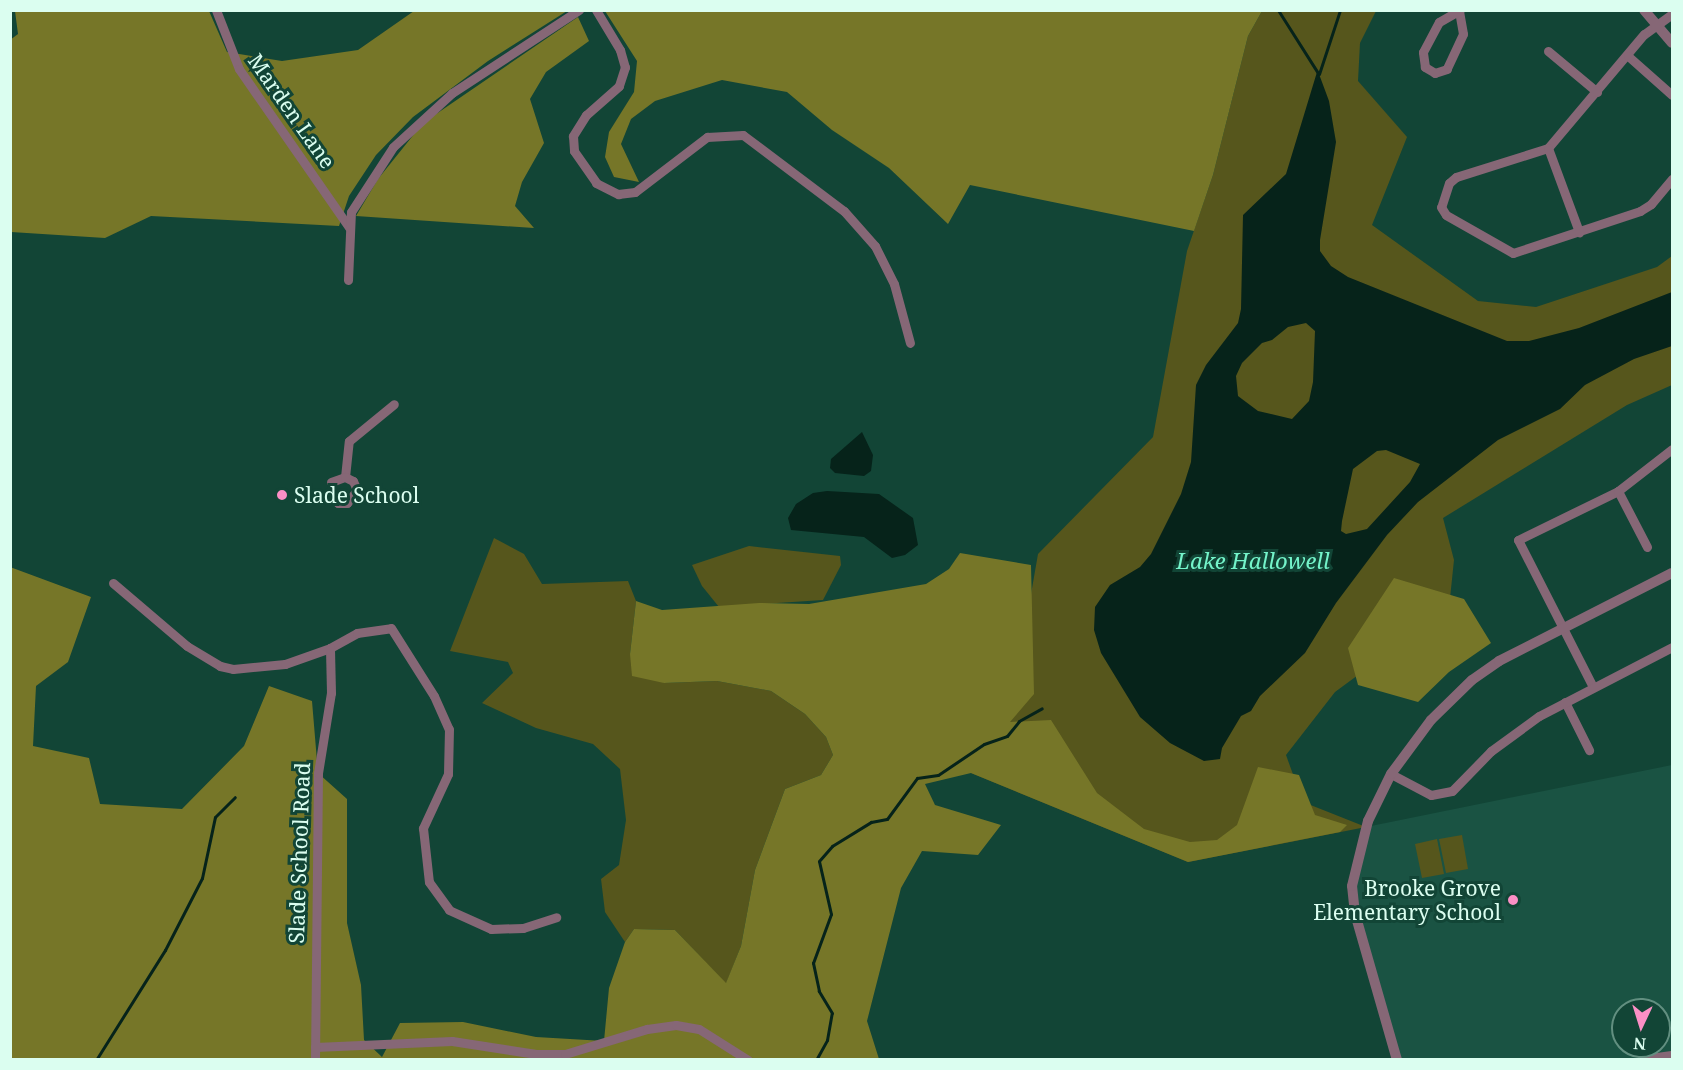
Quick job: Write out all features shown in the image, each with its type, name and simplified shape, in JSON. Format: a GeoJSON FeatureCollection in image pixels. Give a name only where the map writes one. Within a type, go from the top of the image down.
{"type":"FeatureCollection","features":[{"type":"Feature","properties":{"kind":"street","name":"Marden Lane"},"geometry":{"type":"LineString","coordinates":[[216,10],[239,69],[349,227]]}},
{"type":"Feature","properties":{"kind":"street"},"geometry":{"type":"LineString","coordinates":[[348,280],[349,227],[356,198],[393,147],[423,116],[579,10]]}},
{"type":"Feature","properties":{"kind":"street"},"geometry":{"type":"LineString","coordinates":[[596,10],[620,50],[623,77],[613,95],[576,127],[573,143],[579,158],[602,188],[618,194],[635,192],[707,137],[743,135],[844,211],[875,246],[894,284],[910,343]]}},
{"type":"Feature","properties":{"kind":"street"},"geometry":{"type":"LineString","coordinates":[[1644,10],[1656,27],[1672,43]]}},
{"type":"Feature","properties":{"kind":"street"},"geometry":{"type":"LineString","coordinates":[[1460,11],[1463,34],[1447,69],[1434,73],[1425,67],[1423,52],[1440,22],[1460,11]]}},
{"type":"Feature","properties":{"kind":"street"},"geometry":{"type":"LineString","coordinates":[[1672,14],[1644,34],[1628,56],[1548,148],[1456,177],[1449,183],[1441,207],[1446,215],[1507,252],[1525,251],[1640,211],[1652,204],[1672,179]]}},
{"type":"Feature","properties":{"kind":"street"},"geometry":{"type":"LineString","coordinates":[[1548,51],[1597,92]]}},
{"type":"Feature","properties":{"kind":"street"},"geometry":{"type":"LineString","coordinates":[[1628,56],[1672,95]]}},
{"type":"Feature","properties":{"kind":"street"},"geometry":{"type":"LineString","coordinates":[[1548,148],[1580,232]]}},
{"type":"Feature","properties":{"kind":"street"},"geometry":{"type":"LineString","coordinates":[[345,477],[349,441],[394,404]]}},
{"type":"Feature","properties":{"kind":"street"},"geometry":{"type":"LineString","coordinates":[[1593,687],[1518,540],[1618,491],[1672,449]]}},
{"type":"Feature","properties":{"kind":"street"},"geometry":{"type":"LineString","coordinates":[[331,482],[345,477]]}},
{"type":"Feature","properties":{"kind":"street"},"geometry":{"type":"LineString","coordinates":[[331,497],[343,504],[354,498],[356,485],[345,477]]}},
{"type":"Feature","properties":{"kind":"street"},"geometry":{"type":"LineString","coordinates":[[1618,491],[1647,547]]}},
{"type":"Feature","properties":{"kind":"street"},"geometry":{"type":"LineString","coordinates":[[1398,1059],[1355,914],[1352,886],[1368,821],[1391,774],[1431,720],[1472,680],[1563,629],[1672,573]]}},
{"type":"Feature","properties":{"kind":"street"},"geometry":{"type":"LineString","coordinates":[[113,583],[187,646],[220,666],[233,669],[272,667],[330,648],[357,633],[391,628],[444,714],[450,746],[448,774],[422,838],[426,873],[437,896],[449,910],[491,929],[523,928],[556,917]]}},
{"type":"Feature","properties":{"kind":"street"},"geometry":{"type":"LineString","coordinates":[[1391,774],[1413,788],[1442,795],[1452,791],[1510,736],[1564,702],[1672,647]]}},
{"type":"Feature","properties":{"kind":"street","name":"Slade School Road"},"geometry":{"type":"LineString","coordinates":[[315,1059],[318,773],[330,693],[330,648]]}},
{"type":"Feature","properties":{"kind":"street"},"geometry":{"type":"LineString","coordinates":[[1564,702],[1589,750]]}},
{"type":"Feature","properties":{"kind":"street"},"geometry":{"type":"LineString","coordinates":[[315,1047],[452,1041],[536,1054],[565,1054],[647,1029],[676,1025],[699,1029],[748,1059]]}},
{"type":"Feature","properties":{"kind":"street"},"geometry":{"type":"LineString","coordinates":[[1643,1059],[1672,1056]]}},
{"type":"Feature","properties":{"kind":"shaded area"},"geometry":{"type":"Polygon","coordinates":[[[15,11],[209,11],[227,52],[282,61],[358,50],[414,11],[567,11],[488,61],[413,117],[376,155],[349,196],[339,226],[151,216],[105,238],[11,232],[10,40],[18,34],[15,11]]]}},
{"type":"Feature","properties":{"kind":"shaded area"},"geometry":{"type":"Polygon","coordinates":[[[605,11],[1262,11],[1248,36],[1213,175],[1194,231],[970,185],[948,224],[889,168],[832,130],[787,92],[722,80],[655,101],[631,119],[621,144],[639,182],[614,177],[605,157],[609,132],[634,92],[637,61],[605,11]]]}},
{"type":"Feature","properties":{"kind":"shaded area"},"geometry":{"type":"Polygon","coordinates":[[[1262,11],[1376,11],[1360,43],[1358,81],[1407,137],[1372,225],[1478,301],[1536,307],[1657,267],[1672,256],[1672,385],[1627,405],[1443,518],[1454,560],[1449,608],[1335,692],[1286,755],[1303,802],[1366,827],[1188,862],[971,773],[1031,594],[1038,554],[1153,437],[1187,251],[1213,175],[1248,36],[1262,11]]]}},
{"type":"Feature","properties":{"kind":"shaded area"},"geometry":{"type":"Polygon","coordinates":[[[578,17],[589,41],[546,72],[530,99],[544,143],[522,182],[515,206],[534,228],[356,216],[378,179],[423,123],[578,17]]]}},
{"type":"Feature","properties":{"kind":"shaded area"},"geometry":{"type":"Polygon","coordinates":[[[494,538],[524,554],[542,584],[628,581],[636,601],[630,654],[664,683],[717,681],[771,691],[805,714],[826,737],[833,755],[821,775],[785,789],[755,870],[741,946],[726,984],[675,930],[634,929],[625,942],[605,912],[601,879],[619,865],[626,820],[620,769],[593,744],[536,728],[482,703],[513,673],[508,662],[450,651],[494,538]]]}},
{"type":"Feature","properties":{"kind":"shaded area"},"geometry":{"type":"Polygon","coordinates":[[[749,546],[840,556],[841,565],[823,600],[719,607],[702,586],[692,565],[749,546]]]}},
{"type":"Feature","properties":{"kind":"shaded area"},"geometry":{"type":"Polygon","coordinates":[[[960,553],[1031,565],[1034,694],[1010,722],[1051,720],[1097,793],[1144,829],[1190,842],[1217,840],[1237,825],[1258,767],[1299,775],[1315,815],[1347,825],[1340,832],[1188,862],[971,773],[925,784],[935,805],[1001,825],[978,855],[922,851],[901,888],[867,1021],[879,1059],[11,1059],[10,567],[91,597],[68,662],[36,686],[33,746],[89,758],[100,804],[182,809],[244,746],[269,686],[312,701],[318,773],[347,799],[347,923],[361,985],[364,1040],[382,1057],[400,1023],[463,1022],[536,1037],[604,1041],[609,988],[625,942],[634,929],[675,930],[726,983],[741,946],[755,870],[785,789],[821,775],[833,755],[826,737],[805,714],[771,691],[717,681],[664,683],[632,676],[630,654],[636,601],[662,610],[759,603],[809,604],[926,584],[949,569],[960,553]]]}},
{"type":"Feature","properties":{"kind":"shaded area"},"geometry":{"type":"Polygon","coordinates":[[[1394,578],[1464,599],[1491,643],[1449,672],[1418,702],[1358,685],[1348,648],[1394,578]]]}},
{"type":"Feature","properties":{"kind":"shaded area","name":"Brooke Grove Elementary School"},"geometry":{"type":"Polygon","coordinates":[[[1672,765],[1672,1052],[1671,998],[1611,998],[1611,1058],[1648,1058],[1640,1060],[1397,1059],[1352,886],[1366,827],[1672,765]]]}},
{"type":"Feature","properties":{"kind":"shaded area"},"geometry":{"type":"Polygon","coordinates":[[[1462,835],[1468,869],[1446,873],[1439,839],[1462,835]]]}},
{"type":"Feature","properties":{"kind":"shaded area"},"geometry":{"type":"Polygon","coordinates":[[[1437,839],[1444,874],[1422,878],[1415,844],[1437,839]]]}},
{"type":"Feature","properties":{"kind":"water","name":"Lake Hallowell"},"geometry":{"type":"Polygon","coordinates":[[[1317,72],[1329,101],[1336,142],[1320,240],[1320,251],[1331,266],[1348,277],[1507,341],[1529,341],[1579,328],[1672,292],[1672,346],[1634,359],[1585,385],[1560,409],[1498,440],[1418,502],[1387,535],[1336,603],[1305,653],[1260,696],[1251,711],[1241,716],[1222,748],[1220,759],[1204,761],[1170,743],[1140,717],[1101,653],[1094,630],[1095,607],[1110,585],[1140,567],[1151,554],[1181,494],[1191,462],[1196,385],[1206,365],[1238,323],[1241,309],[1243,215],[1286,174],[1317,72]],[[1306,323],[1288,327],[1272,340],[1262,343],[1242,363],[1236,376],[1238,396],[1258,411],[1292,419],[1309,401],[1313,382],[1315,331],[1306,323]],[[1386,450],[1377,451],[1353,469],[1342,521],[1341,531],[1346,534],[1367,529],[1410,482],[1420,464],[1386,450]]]}},
{"type":"Feature","properties":{"kind":"water"},"geometry":{"type":"Polygon","coordinates":[[[862,432],[873,455],[871,471],[864,476],[835,473],[830,468],[831,459],[862,432]]]}},
{"type":"Feature","properties":{"kind":"water"},"geometry":{"type":"Polygon","coordinates":[[[827,491],[879,494],[913,518],[918,545],[905,555],[892,558],[864,537],[791,530],[788,518],[796,504],[813,493],[827,491]]]}},
{"type":"Feature","properties":{"kind":"waterway"},"geometry":{"type":"LineString","coordinates":[[1278,10],[1318,73]]}},
{"type":"Feature","properties":{"kind":"waterway"},"geometry":{"type":"LineString","coordinates":[[1319,74],[1340,10]]}},
{"type":"Feature","properties":{"kind":"waterway"},"geometry":{"type":"LineString","coordinates":[[816,1060],[827,1040],[832,1013],[819,991],[813,963],[831,914],[819,861],[832,846],[871,822],[887,819],[917,778],[938,775],[984,744],[1007,736],[1019,721],[1042,708]]}},
{"type":"Feature","properties":{"kind":"waterway"},"geometry":{"type":"LineString","coordinates":[[96,1060],[165,950],[202,878],[215,817],[235,797]]}},
{"type":"Feature","properties":{"kind":"place","name":"Slade School"},"geometry":{"type":"Point","coordinates":[282,495]}},
{"type":"Feature","properties":{"kind":"place","name":"Brooke Grove Elementary School"},"geometry":{"type":"Point","coordinates":[1513,900]}}]}
